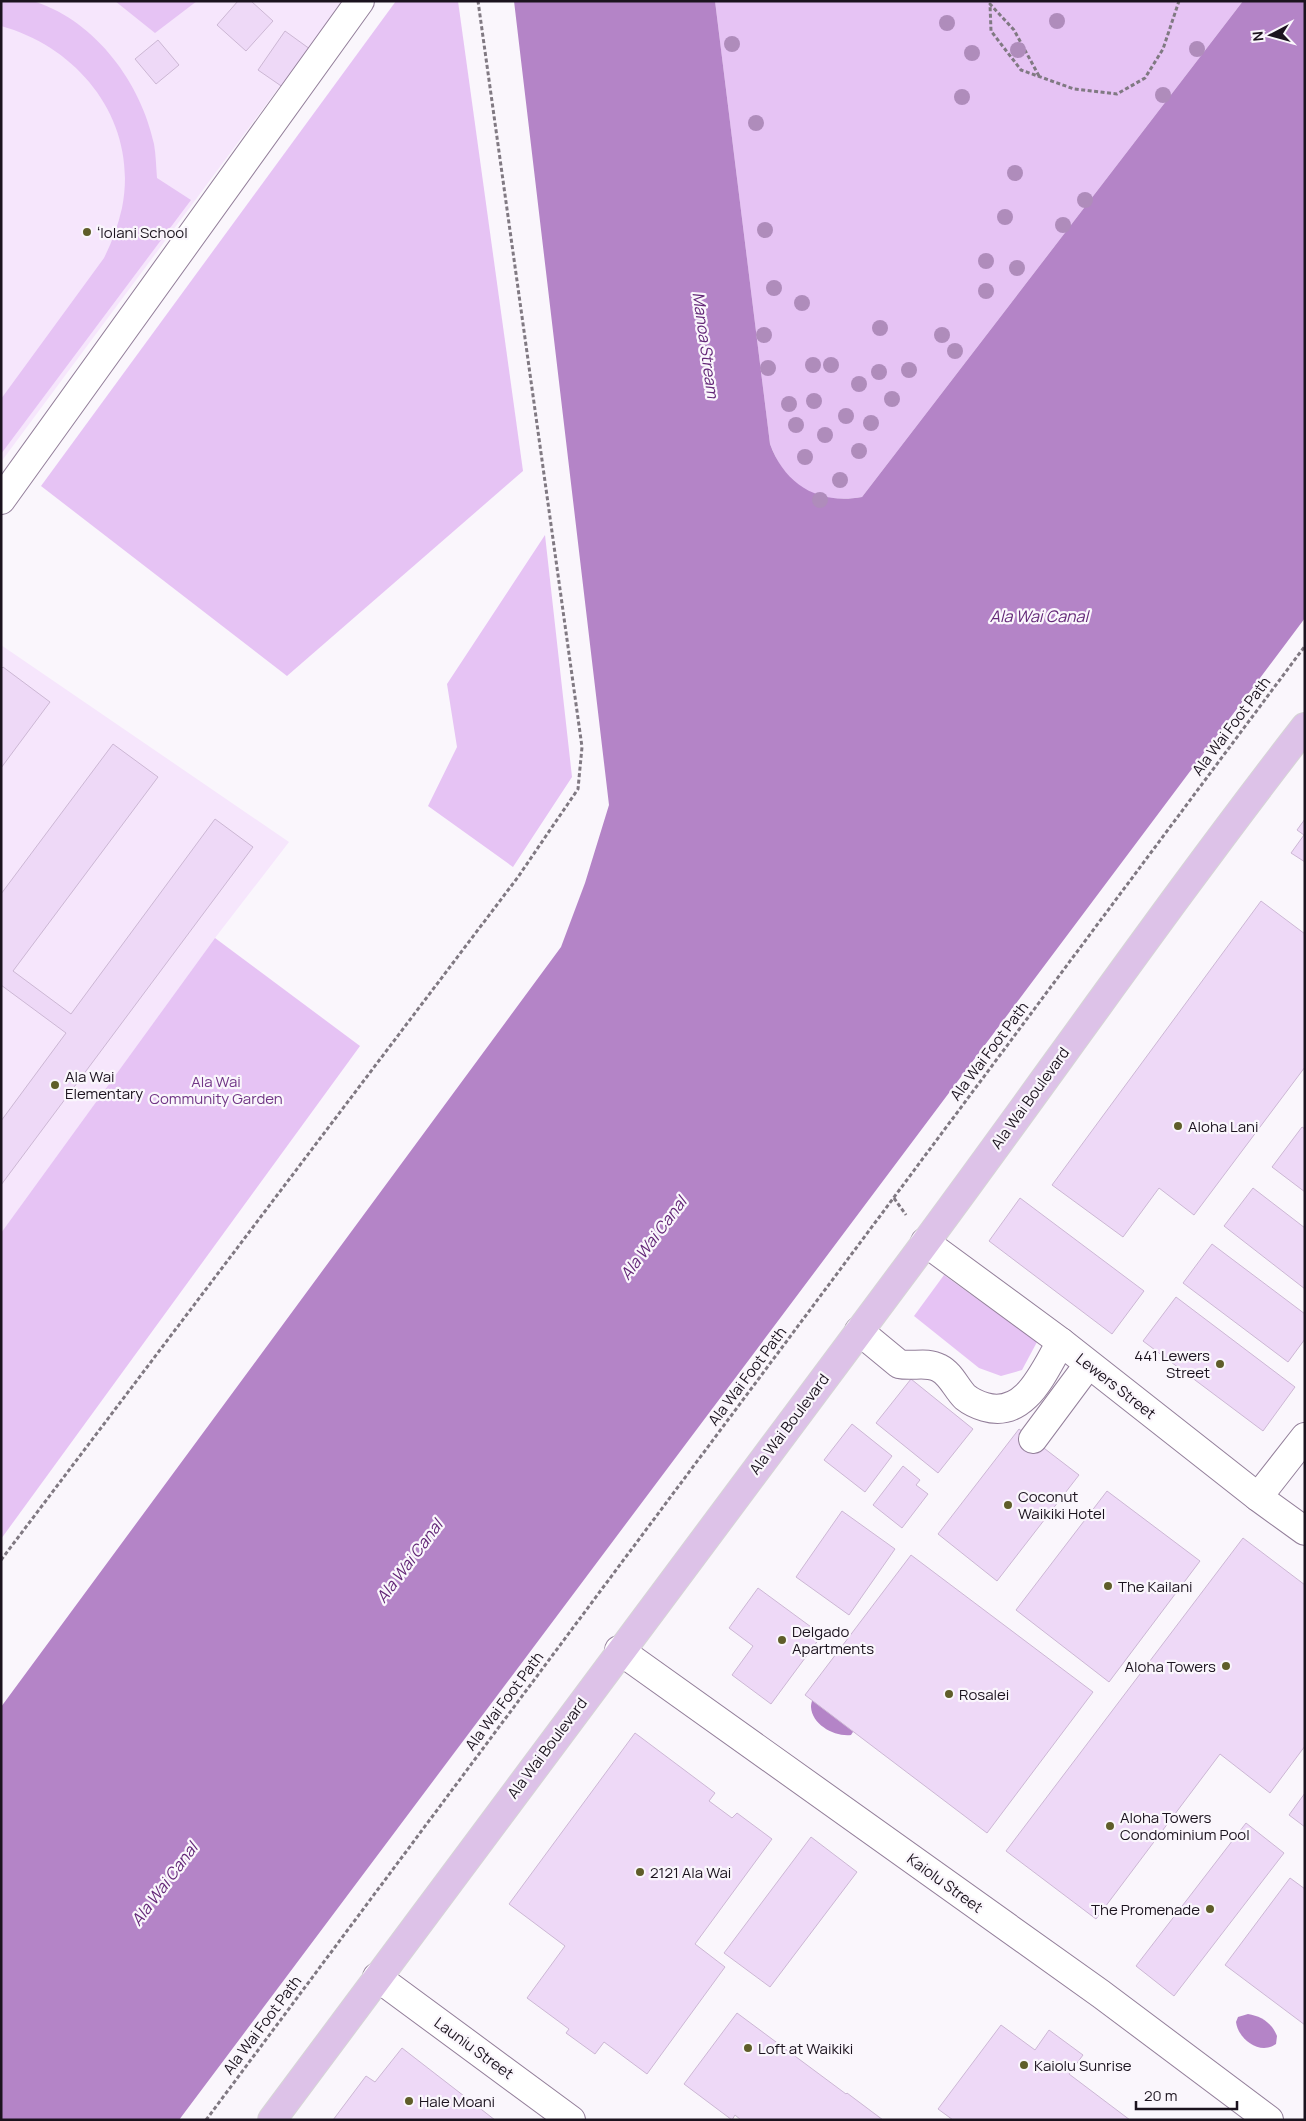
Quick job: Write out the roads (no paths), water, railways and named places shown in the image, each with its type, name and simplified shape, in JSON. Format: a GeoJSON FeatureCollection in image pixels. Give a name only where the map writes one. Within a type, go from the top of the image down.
{"type":"FeatureCollection","features":[{"type":"Feature","properties":{"kind":"main road","name":"Ala Wai Boulevard"},"geometry":{"type":"LineString","coordinates":[[272,2120],[619,1650],[925,1242],[1220,837],[1305,727]]}},
{"type":"Feature","properties":{"kind":"street"},"geometry":{"type":"LineString","coordinates":[[1,500],[360,1]]}},
{"type":"Feature","properties":{"kind":"street","name":"Lewers Street"},"geometry":{"type":"LineString","coordinates":[[925,1242],[1062,1342],[1088,1365],[1258,1497],[1305,1531]]}},
{"type":"Feature","properties":{"kind":"street"},"geometry":{"type":"LineString","coordinates":[[859,1331],[898,1364],[906,1366],[929,1364],[942,1369],[965,1397],[978,1405],[995,1410],[1007,1409],[1020,1403],[1032,1391],[1062,1342]]}},
{"type":"Feature","properties":{"kind":"street"},"geometry":{"type":"LineString","coordinates":[[1033,1439],[1088,1365]]}},
{"type":"Feature","properties":{"kind":"street"},"geometry":{"type":"LineString","coordinates":[[1258,1497],[1305,1437]]}},
{"type":"Feature","properties":{"kind":"street","name":"Kaiolu Street"},"geometry":{"type":"LineString","coordinates":[[619,1650],[1101,1994],[1269,2120]]}},
{"type":"Feature","properties":{"kind":"street","name":"Launiu Street"},"geometry":{"type":"LineString","coordinates":[[377,1977],[571,2120]]}},
{"type":"Feature","properties":{"kind":"water","name":"Ala Wai Canal"},"geometry":{"type":"Polygon","coordinates":[[[514,1],[715,1],[770,444],[776,458],[794,481],[818,495],[846,499],[862,497],[1243,1],[1305,1],[1305,618],[179,2120],[1,2120],[1,1707],[561,947],[585,883],[609,805],[514,1]]]}},
{"type":"Feature","properties":{"kind":"water"},"geometry":{"type":"Polygon","coordinates":[[[815,1691],[862,1718],[851,1735],[832,1732],[815,1719],[811,1703],[815,1691]]]}},
{"type":"Feature","properties":{"kind":"water"},"geometry":{"type":"Polygon","coordinates":[[[1248,2014],[1262,2018],[1269,2024],[1277,2036],[1276,2044],[1263,2048],[1257,2047],[1245,2040],[1236,2022],[1238,2017],[1248,2014]]]}},
{"type":"Feature","properties":{"kind":"place","name":"ʻIolani School"},"geometry":{"type":"Point","coordinates":[87,232]}},
{"type":"Feature","properties":{"kind":"place","name":"Ala Wai Elementary"},"geometry":{"type":"Point","coordinates":[55,1085]}},
{"type":"Feature","properties":{"kind":"place","name":"Aloha Lani"},"geometry":{"type":"Point","coordinates":[1178,1126]}},
{"type":"Feature","properties":{"kind":"place","name":"441 Lewers Street"},"geometry":{"type":"Point","coordinates":[1220,1364]}},
{"type":"Feature","properties":{"kind":"place","name":"Coconut Waikiki Hotel"},"geometry":{"type":"Point","coordinates":[1008,1505]}},
{"type":"Feature","properties":{"kind":"place","name":"The Kailani"},"geometry":{"type":"Point","coordinates":[1108,1586]}},
{"type":"Feature","properties":{"kind":"place","name":"Delgado Apartments"},"geometry":{"type":"Point","coordinates":[782,1640]}},
{"type":"Feature","properties":{"kind":"place","name":"Aloha Towers"},"geometry":{"type":"Point","coordinates":[1226,1666]}},
{"type":"Feature","properties":{"kind":"place","name":"Rosalei"},"geometry":{"type":"Point","coordinates":[949,1694]}},
{"type":"Feature","properties":{"kind":"place","name":"Aloha Towers Condominium Pool"},"geometry":{"type":"Point","coordinates":[1110,1826]}},
{"type":"Feature","properties":{"kind":"place","name":"2121 Ala Wai"},"geometry":{"type":"Point","coordinates":[640,1872]}},
{"type":"Feature","properties":{"kind":"place","name":"The Promenade"},"geometry":{"type":"Point","coordinates":[1210,1909]}},
{"type":"Feature","properties":{"kind":"place","name":"Loft at Waikiki"},"geometry":{"type":"Point","coordinates":[748,2048]}},
{"type":"Feature","properties":{"kind":"place","name":"Kaiolu Sunrise"},"geometry":{"type":"Point","coordinates":[1024,2065]}},
{"type":"Feature","properties":{"kind":"place","name":"Hale Moani"},"geometry":{"type":"Point","coordinates":[409,2101]}},
{"type":"Feature","properties":{"kind":"water label","name":"Manoa Stream"},"geometry":{"type":"Point","coordinates":[706,345]}},
{"type":"Feature","properties":{"kind":"park label","name":"Ala Wai Community Garden"},"geometry":{"type":"Point","coordinates":[216,1090]}}]}
